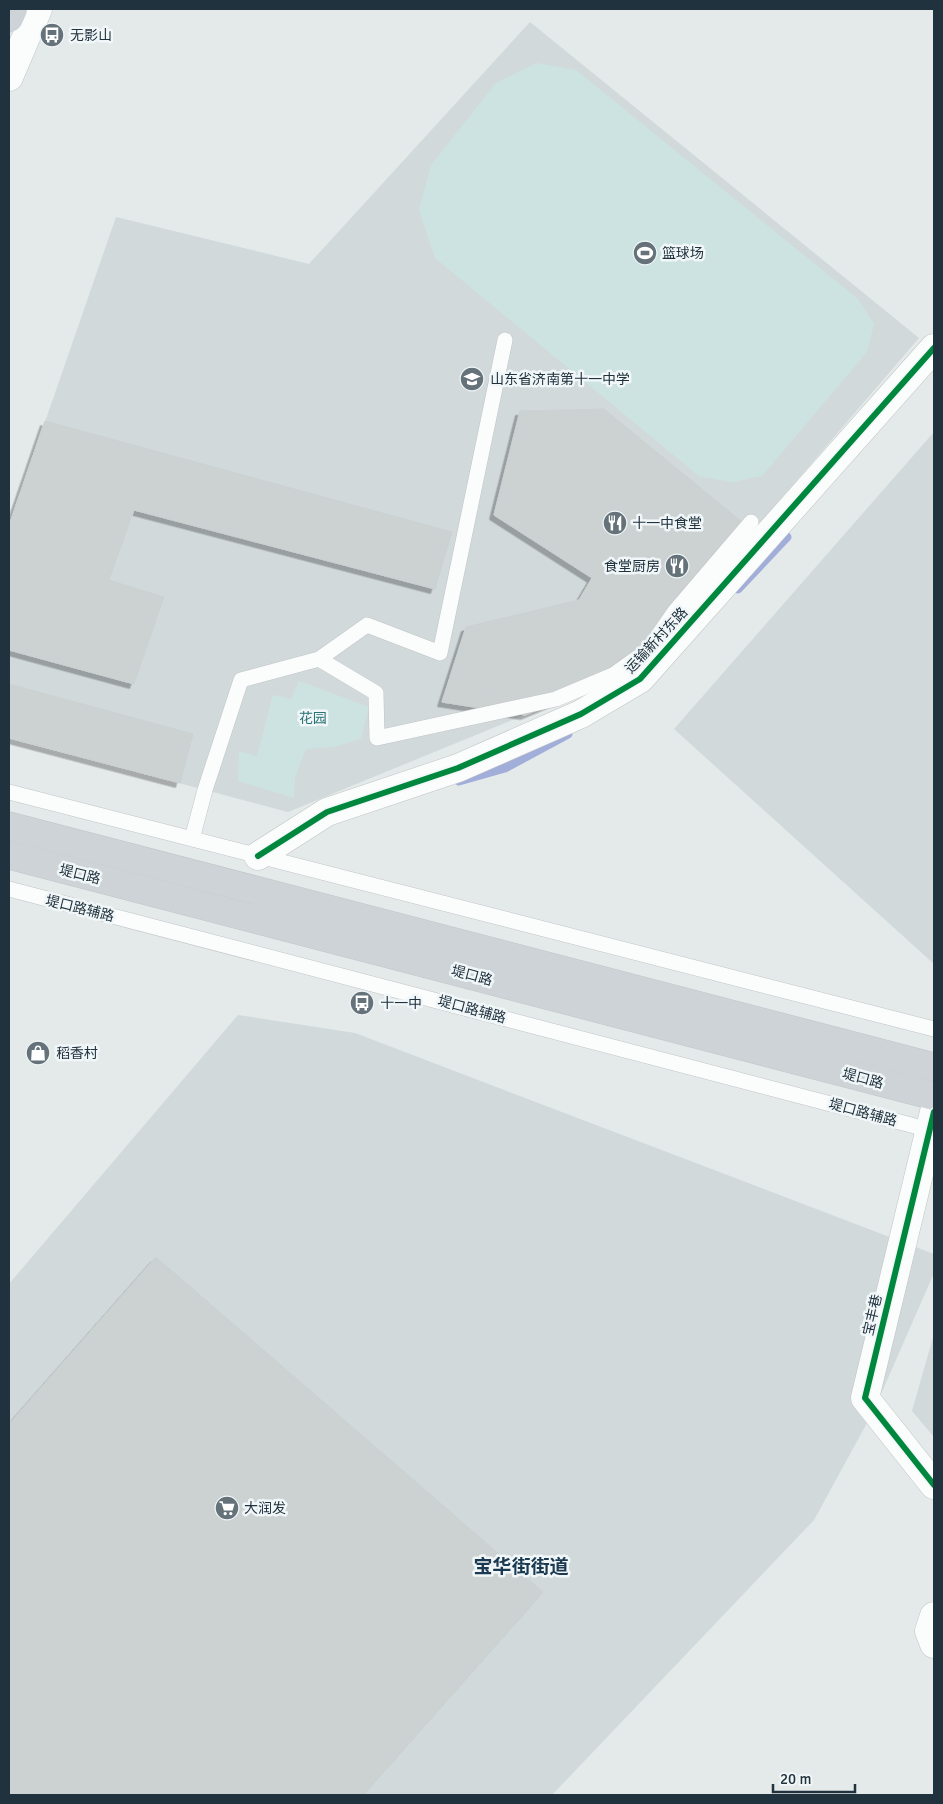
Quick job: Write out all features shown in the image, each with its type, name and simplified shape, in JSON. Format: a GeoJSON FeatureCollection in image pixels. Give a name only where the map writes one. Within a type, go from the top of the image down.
{"type":"FeatureCollection","features":[{"type":"Feature","properties":{"kind":"main road"},"geometry":{"type":"LineString","coordinates":[[9,18],[12,9]]}},
{"type":"Feature","properties":{"kind":"main road","name":"堤口路"},"geometry":{"type":"LineString","coordinates":[[9,826],[934,1067]]}},
{"type":"Feature","properties":{"kind":"main road","name":"堤口路"},"geometry":{"type":"LineString","coordinates":[[9,855],[934,1096]]}},
{"type":"Feature","properties":{"kind":"street"},"geometry":{"type":"LineString","coordinates":[[9,77],[38,9]]}},
{"type":"Feature","properties":{"kind":"street","name":"运输新村东路"},"geometry":{"type":"LineString","coordinates":[[258,856],[327,812],[458,768],[581,714],[640,679],[934,348]]}},
{"type":"Feature","properties":{"kind":"street","name":"宝丰巷"},"geometry":{"type":"LineString","coordinates":[[933,1124],[865,1398],[934,1485]]}},
{"type":"Feature","properties":{"kind":"street"},"geometry":{"type":"LineString","coordinates":[[934,1616],[929,1631],[934,1644]]}},
{"type":"Feature","properties":{"kind":"lane"},"geometry":{"type":"LineString","coordinates":[[192,839],[205,790],[241,680],[319,659],[367,625],[440,653],[505,340]]}},
{"type":"Feature","properties":{"kind":"lane"},"geometry":{"type":"LineString","coordinates":[[319,659],[376,692],[377,738],[556,699],[612,675],[648,650],[675,611],[751,522]]}},
{"type":"Feature","properties":{"kind":"lane"},"geometry":{"type":"LineString","coordinates":[[9,792],[934,1029]]}},
{"type":"Feature","properties":{"kind":"lane","name":"堤口路辅路"},"geometry":{"type":"LineString","coordinates":[[9,889],[933,1124]]}},
{"type":"Feature","properties":{"kind":"shaded area","name":"山东省济南第十一中学"},"geometry":{"type":"Polygon","coordinates":[[[530,22],[919,338],[634,670],[288,812],[9,738],[9,526],[116,217],[309,264],[530,22]]]}},
{"type":"Feature","properties":{"kind":"shaded area"},"geometry":{"type":"Polygon","coordinates":[[[934,432],[934,964],[674,729],[934,432]]]}},
{"type":"Feature","properties":{"kind":"shaded area"},"geometry":{"type":"Polygon","coordinates":[[[238,1015],[355,1033],[934,1254],[934,1273],[874,1410],[814,1520],[552,1795],[9,1795],[9,1284],[238,1015]]]}},
{"type":"Feature","properties":{"kind":"shaded area"},"geometry":{"type":"Polygon","coordinates":[[[934,1334],[934,1437],[912,1411],[934,1334]]]}},
{"type":"Feature","properties":{"kind":"green space"},"geometry":{"type":"Polygon","coordinates":[[[537,63],[576,70],[858,299],[874,324],[867,352],[762,476],[733,482],[700,477],[435,258],[419,210],[431,165],[496,83],[537,63]]]}},
{"type":"Feature","properties":{"kind":"green space","name":"花园"},"geometry":{"type":"Polygon","coordinates":[[[299,681],[369,707],[361,739],[333,747],[306,749],[295,778],[294,798],[238,781],[239,751],[257,756],[273,695],[291,699],[299,681]]]}},
{"type":"Feature","properties":{"kind":"building"},"geometry":{"type":"Polygon","coordinates":[[[604,409],[753,531],[634,670],[525,715],[442,702],[466,627],[579,600],[592,578],[494,515],[520,411],[604,409]]]}},
{"type":"Feature","properties":{"kind":"building","name":"十一中食堂"},"geometry":{"type":"Polygon","coordinates":[[[532,419],[602,433],[693,511],[640,589],[517,510],[532,419]]]}},
{"type":"Feature","properties":{"kind":"building"},"geometry":{"type":"Polygon","coordinates":[[[45,421],[452,532],[435,589],[134,510],[109,580],[164,597],[134,684],[9,650],[9,526],[45,421]]]}},
{"type":"Feature","properties":{"kind":"building","name":"十一中食堂"},"geometry":{"type":"Polygon","coordinates":[[[535,423],[728,539],[656,618],[507,507],[535,423]]]}},
{"type":"Feature","properties":{"kind":"building","name":"食堂厨房"},"geometry":{"type":"Polygon","coordinates":[[[689,523],[718,540],[658,608],[641,592],[689,523]]]}},
{"type":"Feature","properties":{"kind":"building"},"geometry":{"type":"Polygon","coordinates":[[[598,582],[658,626],[617,668],[521,700],[469,686],[474,642],[537,632],[578,612],[598,582]]]}},
{"type":"Feature","properties":{"kind":"building"},"geometry":{"type":"Polygon","coordinates":[[[9,684],[193,734],[180,783],[9,738],[9,684]]]}},
{"type":"Feature","properties":{"kind":"building","name":"大润发"},"geometry":{"type":"Polygon","coordinates":[[[156,1257],[543,1592],[363,1795],[9,1795],[9,1424],[156,1257]]]}},
{"type":"Feature","properties":{"kind":"waterway"},"geometry":{"type":"LineString","coordinates":[[738,589],[787,537]]}},
{"type":"Feature","properties":{"kind":"waterway"},"geometry":{"type":"LineString","coordinates":[[459,781],[505,768],[568,734]]}},
{"type":"Feature","properties":{"kind":"cycle path"},"geometry":{"type":"LineString","coordinates":[[258,856],[327,812],[458,768],[581,714],[640,679],[934,348]]}},
{"type":"Feature","properties":{"kind":"cycle path"},"geometry":{"type":"LineString","coordinates":[[934,1112],[865,1398],[934,1485]]}},
{"type":"Feature","properties":{"kind":"place","name":"无影山"},"geometry":{"type":"Point","coordinates":[52,35]}},
{"type":"Feature","properties":{"kind":"place","name":"篮球场"},"geometry":{"type":"Point","coordinates":[645,253]}},
{"type":"Feature","properties":{"kind":"place","name":"山东省济南第十一中学"},"geometry":{"type":"Point","coordinates":[472,379]}},
{"type":"Feature","properties":{"kind":"place","name":"十一中食堂"},"geometry":{"type":"Point","coordinates":[615,523]}},
{"type":"Feature","properties":{"kind":"place","name":"食堂厨房"},"geometry":{"type":"Point","coordinates":[677,566]}},
{"type":"Feature","properties":{"kind":"place","name":"十一中"},"geometry":{"type":"Point","coordinates":[362,1003]}},
{"type":"Feature","properties":{"kind":"place","name":"稻香村"},"geometry":{"type":"Point","coordinates":[38,1053]}},
{"type":"Feature","properties":{"kind":"place","name":"大润发"},"geometry":{"type":"Point","coordinates":[227,1508]}},
{"type":"Feature","properties":{"kind":"district","name":"宝华街街道"},"geometry":{"type":"Point","coordinates":[521,1566]}}]}
